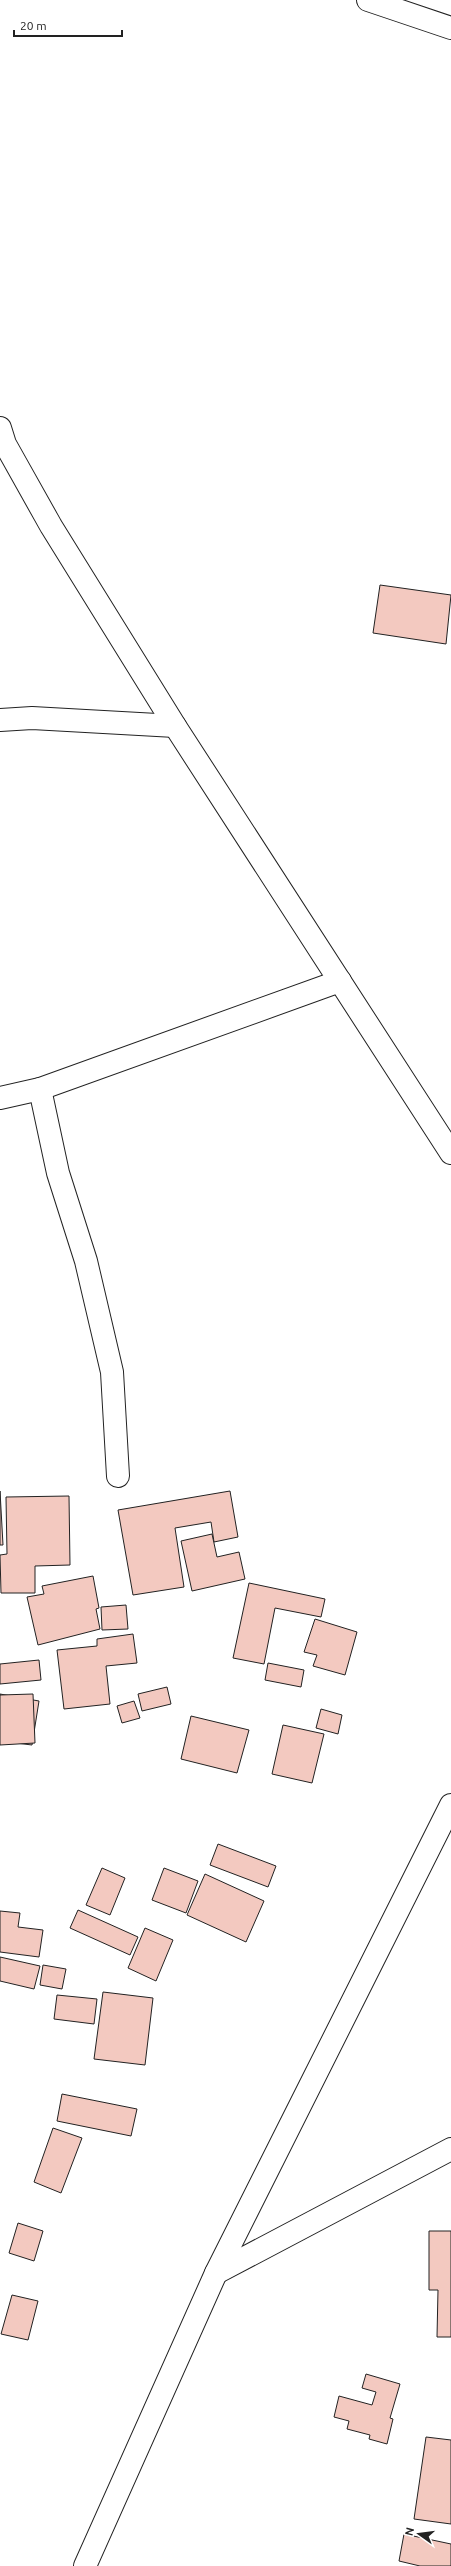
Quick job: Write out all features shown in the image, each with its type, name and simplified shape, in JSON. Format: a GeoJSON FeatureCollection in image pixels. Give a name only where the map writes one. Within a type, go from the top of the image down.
{"type":"FeatureCollection","features":[{"type":"Feature","properties":{"kind":"main road"},"geometry":{"type":"LineString","coordinates":[[368,0],[451,28]]}},
{"type":"Feature","properties":{"kind":"main road"},"geometry":{"type":"LineString","coordinates":[[0,428],[5,444],[51,526],[175,726],[451,1153]]}},
{"type":"Feature","properties":{"kind":"main road"},"geometry":{"type":"LineString","coordinates":[[0,720],[32,718],[175,726]]}},
{"type":"Feature","properties":{"kind":"main road"},"geometry":{"type":"LineString","coordinates":[[0,1098],[40,1089],[340,981]]}},
{"type":"Feature","properties":{"kind":"main road"},"geometry":{"type":"LineString","coordinates":[[40,1089],[58,1173],[86,1261],[112,1372],[118,1476]]}},
{"type":"Feature","properties":{"kind":"main road"},"geometry":{"type":"LineString","coordinates":[[85,2566],[216,2273],[451,1805]]}},
{"type":"Feature","properties":{"kind":"main road"},"geometry":{"type":"LineString","coordinates":[[216,2273],[451,2149]]}},
{"type":"Feature","properties":{"kind":"building"},"geometry":{"type":"Polygon","coordinates":[[[380,585],[451,595],[446,644],[373,633],[380,585]]]}},
{"type":"Feature","properties":{"kind":"building"},"geometry":{"type":"Polygon","coordinates":[[[0,1491],[3,1545],[0,1545],[0,1491]]]}},
{"type":"Feature","properties":{"kind":"building"},"geometry":{"type":"Polygon","coordinates":[[[230,1491],[238,1537],[214,1542],[211,1522],[175,1528],[184,1587],[133,1595],[118,1510],[230,1491]]]}},
{"type":"Feature","properties":{"kind":"building"},"geometry":{"type":"Polygon","coordinates":[[[69,1496],[70,1565],[35,1566],[35,1593],[1,1593],[0,1555],[7,1554],[6,1497],[69,1496]]]}},
{"type":"Feature","properties":{"kind":"building"},"geometry":{"type":"Polygon","coordinates":[[[212,1534],[217,1557],[239,1552],[245,1579],[192,1591],[181,1541],[212,1534]]]}},
{"type":"Feature","properties":{"kind":"building"},"geometry":{"type":"Polygon","coordinates":[[[93,1576],[99,1608],[96,1609],[100,1629],[38,1645],[27,1597],[44,1594],[42,1586],[93,1576]]]}},
{"type":"Feature","properties":{"kind":"building"},"geometry":{"type":"Polygon","coordinates":[[[249,1583],[325,1599],[321,1617],[275,1608],[264,1664],[233,1658],[249,1583]]]}},
{"type":"Feature","properties":{"kind":"building"},"geometry":{"type":"Polygon","coordinates":[[[126,1605],[128,1629],[102,1630],[101,1607],[126,1605]]]}},
{"type":"Feature","properties":{"kind":"building"},"geometry":{"type":"Polygon","coordinates":[[[315,1619],[357,1632],[345,1675],[313,1666],[317,1655],[304,1652],[315,1619]]]}},
{"type":"Feature","properties":{"kind":"building"},"geometry":{"type":"Polygon","coordinates":[[[133,1634],[137,1663],[106,1666],[110,1704],[64,1709],[57,1650],[97,1646],[97,1639],[133,1634]]]}},
{"type":"Feature","properties":{"kind":"building"},"geometry":{"type":"Polygon","coordinates":[[[39,1660],[41,1680],[0,1684],[0,1664],[39,1660]]]}},
{"type":"Feature","properties":{"kind":"building"},"geometry":{"type":"Polygon","coordinates":[[[268,1663],[304,1670],[301,1687],[265,1680],[268,1663]]]}},
{"type":"Feature","properties":{"kind":"building"},"geometry":{"type":"Polygon","coordinates":[[[167,1687],[171,1704],[142,1711],[138,1694],[167,1687]]]}},
{"type":"Feature","properties":{"kind":"building"},"geometry":{"type":"Polygon","coordinates":[[[0,1694],[39,1701],[32,1745],[0,1741],[0,1694]]]}},
{"type":"Feature","properties":{"kind":"building"},"geometry":{"type":"Polygon","coordinates":[[[33,1694],[35,1743],[0,1745],[0,1695],[33,1694]]]}},
{"type":"Feature","properties":{"kind":"building"},"geometry":{"type":"Polygon","coordinates":[[[134,1701],[140,1718],[122,1723],[117,1706],[134,1701]]]}},
{"type":"Feature","properties":{"kind":"building"},"geometry":{"type":"Polygon","coordinates":[[[321,1709],[342,1715],[338,1734],[316,1728],[321,1709]]]}},
{"type":"Feature","properties":{"kind":"building"},"geometry":{"type":"Polygon","coordinates":[[[191,1716],[249,1730],[237,1773],[181,1759],[191,1716]]]}},
{"type":"Feature","properties":{"kind":"building"},"geometry":{"type":"Polygon","coordinates":[[[283,1725],[324,1734],[312,1783],[272,1774],[283,1725]]]}},
{"type":"Feature","properties":{"kind":"building"},"geometry":{"type":"Polygon","coordinates":[[[218,1844],[276,1866],[268,1887],[210,1865],[218,1844]]]}},
{"type":"Feature","properties":{"kind":"building"},"geometry":{"type":"Polygon","coordinates":[[[102,1868],[125,1878],[110,1915],[86,1905],[102,1868]]]}},
{"type":"Feature","properties":{"kind":"building"},"geometry":{"type":"Polygon","coordinates":[[[164,1868],[198,1881],[186,1913],[152,1900],[164,1868]]]}},
{"type":"Feature","properties":{"kind":"building"},"geometry":{"type":"Polygon","coordinates":[[[205,1874],[264,1901],[246,1942],[187,1915],[205,1874]]]}},
{"type":"Feature","properties":{"kind":"building"},"geometry":{"type":"Polygon","coordinates":[[[78,1910],[138,1937],[130,1955],[70,1928],[78,1910]]]}},
{"type":"Feature","properties":{"kind":"building"},"geometry":{"type":"Polygon","coordinates":[[[0,1911],[20,1913],[18,1927],[43,1930],[39,1957],[0,1952],[0,1911]]]}},
{"type":"Feature","properties":{"kind":"building"},"geometry":{"type":"Polygon","coordinates":[[[145,1928],[173,1940],[156,1981],[128,1968],[145,1928]]]}},
{"type":"Feature","properties":{"kind":"building"},"geometry":{"type":"Polygon","coordinates":[[[0,1957],[40,1966],[34,1989],[0,1981],[0,1957]]]}},
{"type":"Feature","properties":{"kind":"building"},"geometry":{"type":"Polygon","coordinates":[[[43,1965],[66,1969],[62,1989],[40,1985],[43,1965]]]}},
{"type":"Feature","properties":{"kind":"building"},"geometry":{"type":"Polygon","coordinates":[[[103,1992],[153,1998],[145,2065],[94,2059],[103,1992]]]}},
{"type":"Feature","properties":{"kind":"building"},"geometry":{"type":"Polygon","coordinates":[[[57,1995],[97,1999],[94,2024],[54,2019],[57,1995]]]}},
{"type":"Feature","properties":{"kind":"building"},"geometry":{"type":"Polygon","coordinates":[[[62,2094],[137,2109],[131,2136],[57,2121],[62,2094]]]}},
{"type":"Feature","properties":{"kind":"building"},"geometry":{"type":"Polygon","coordinates":[[[53,2128],[82,2138],[61,2193],[34,2182],[53,2128]]]}},
{"type":"Feature","properties":{"kind":"building"},"geometry":{"type":"Polygon","coordinates":[[[18,2223],[43,2231],[34,2261],[9,2253],[18,2223]]]}},
{"type":"Feature","properties":{"kind":"building"},"geometry":{"type":"Polygon","coordinates":[[[429,2231],[451,2231],[451,2337],[437,2337],[438,2290],[429,2290],[429,2231]]]}},
{"type":"Feature","properties":{"kind":"building"},"geometry":{"type":"Polygon","coordinates":[[[12,2295],[38,2301],[28,2340],[1,2334],[12,2295]]]}},
{"type":"Feature","properties":{"kind":"building"},"geometry":{"type":"Polygon","coordinates":[[[366,2374],[400,2384],[390,2418],[393,2419],[387,2444],[369,2439],[370,2435],[347,2429],[349,2421],[334,2417],[339,2396],[372,2405],[376,2392],[362,2388],[366,2374]]]}},
{"type":"Feature","properties":{"kind":"building"},"geometry":{"type":"Polygon","coordinates":[[[426,2437],[451,2440],[451,2524],[414,2519],[426,2437]]]}},
{"type":"Feature","properties":{"kind":"building"},"geometry":{"type":"Polygon","coordinates":[[[404,2534],[451,2544],[451,2566],[420,2566],[399,2561],[404,2534]]]}}]}
